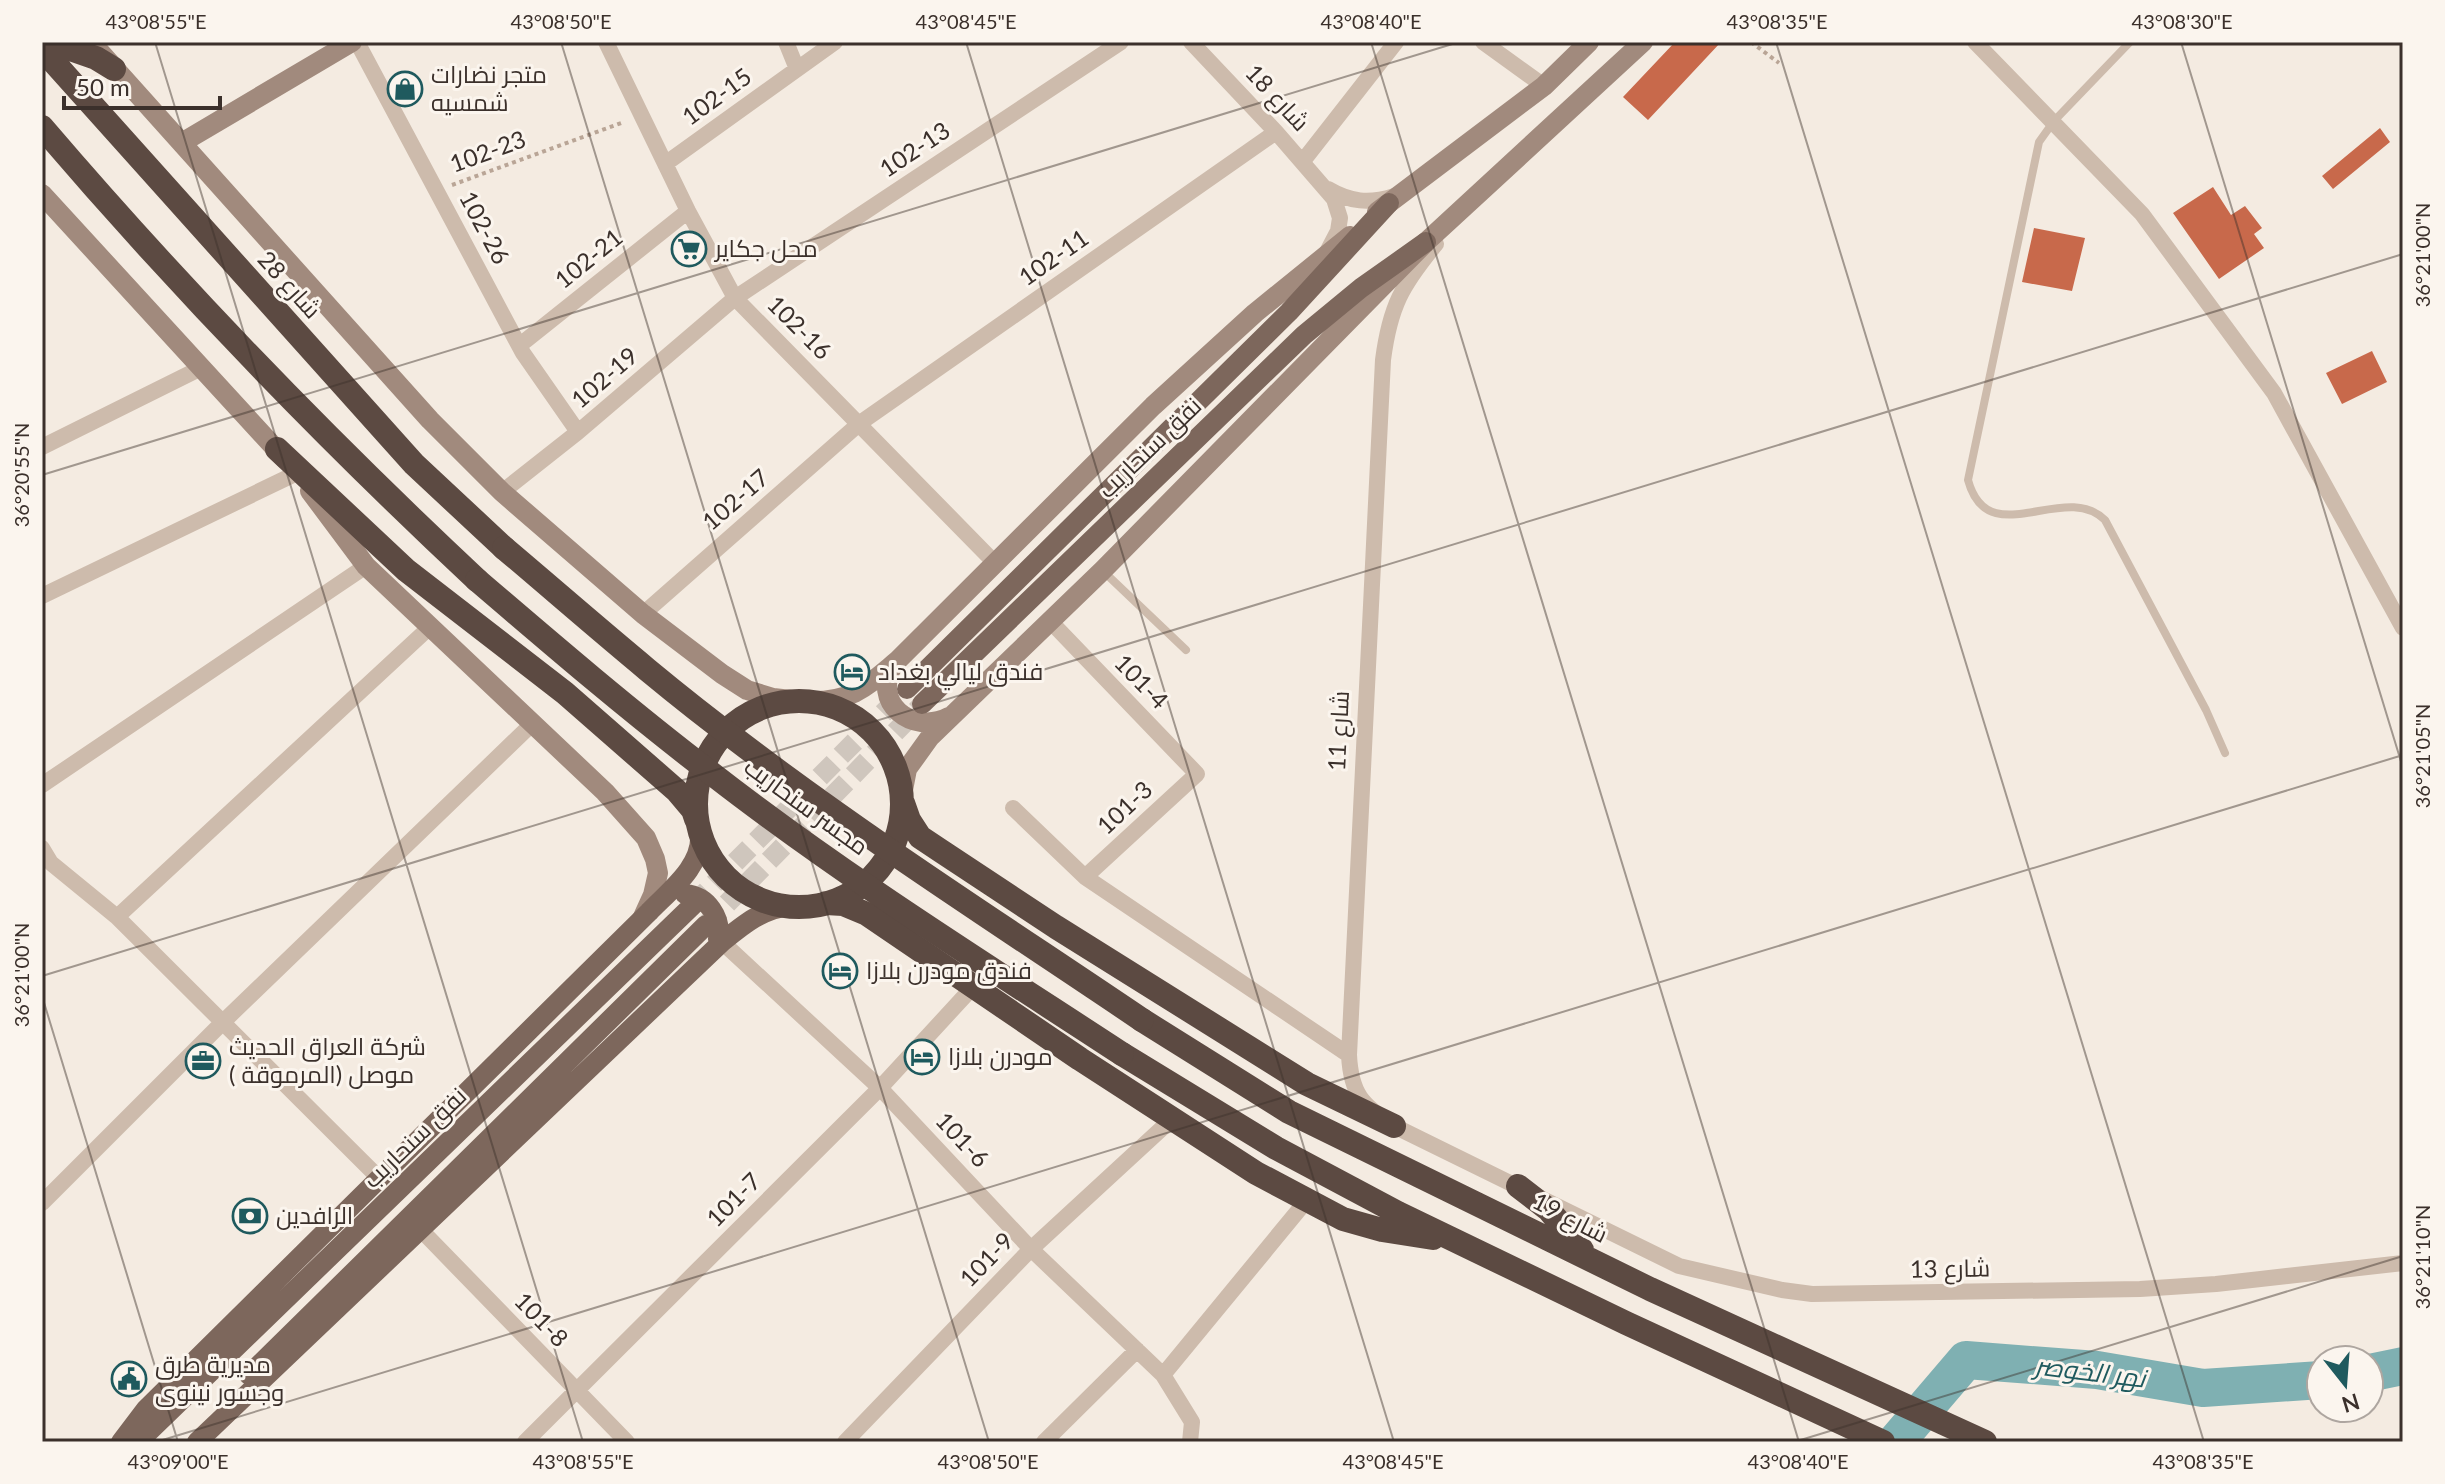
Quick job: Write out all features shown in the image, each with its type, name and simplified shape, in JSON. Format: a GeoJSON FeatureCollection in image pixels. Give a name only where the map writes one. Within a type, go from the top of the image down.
{"type":"FeatureCollection","features":[{"type":"Feature","properties":{"kind":"highway"},"geometry":{"type":"LineString","coordinates":[[50,42],[96,58],[114,69]]}},
{"type":"Feature","properties":{"kind":"highway","name":"شارع 28"},"geometry":{"type":"LineString","coordinates":[[42,49],[414,464],[504,548]]}},
{"type":"Feature","properties":{"kind":"highway","name":"مجسر سنحاريب"},"geometry":{"type":"LineString","coordinates":[[42,127],[290,399],[477,580],[597,682],[746,800],[845,871],[1122,1054],[1276,1148],[1398,1213],[1477,1250]]}},
{"type":"Feature","properties":{"kind":"highway"},"geometry":{"type":"LineString","coordinates":[[277,449],[406,570],[565,693],[677,791],[693,810],[711,860],[730,881],[753,896],[790,906],[843,904],[867,914],[1171,1120],[1256,1173],[1343,1219],[1450,1241],[1477,1250],[1883,1442]]}},
{"type":"Feature","properties":{"kind":"highway","name":"مجسر سنحاريب"},"geometry":{"type":"LineString","coordinates":[[504,548],[640,663],[800,787],[1142,1020]]}},
{"type":"Feature","properties":{"kind":"highway"},"geometry":{"type":"LineString","coordinates":[[698,828],[695,798],[698,779],[713,746],[739,720],[773,704],[804,701],[845,711],[875,733],[894,764],[902,797],[920,837],[1056,927],[1307,1084],[1394,1126]]}},
{"type":"Feature","properties":{"kind":"highway"},"geometry":{"type":"LineString","coordinates":[[826,903],[852,893],[880,869],[897,836],[902,797]]}},
{"type":"Feature","properties":{"kind":"highway","name":"شارع 19"},"geometry":{"type":"LineString","coordinates":[[1142,1020],[1289,1112],[1650,1289],[1985,1442]]}},
{"type":"Feature","properties":{"kind":"highway"},"geometry":{"type":"LineString","coordinates":[[1518,1186],[1549,1210],[1581,1248],[1606,1268]]}},
{"type":"Feature","properties":{"kind":"main road"},"geometry":{"type":"LineString","coordinates":[[91,42],[430,420],[502,492],[643,614],[711,666],[747,690],[773,698],[804,701],[841,699],[865,688],[897,661],[1153,406],[1255,313],[1396,198],[1544,86],[1589,42]]}},
{"type":"Feature","properties":{"kind":"main road"},"geometry":{"type":"LineString","coordinates":[[183,142],[354,42]]}},
{"type":"Feature","properties":{"kind":"main road","name":"شارع 11"},"geometry":{"type":"LineString","coordinates":[[902,797],[907,769],[915,755],[957,712],[1102,571],[1426,242],[1643,42]]}},
{"type":"Feature","properties":{"kind":"main road"},"geometry":{"type":"LineString","coordinates":[[43,197],[277,449],[366,566],[626,812],[646,838],[658,873],[646,915]]}},
{"type":"Feature","properties":{"kind":"main road","name":"نفق سنحاريب"},"geometry":{"type":"LineString","coordinates":[[907,689],[1289,312],[1396,198]]}},
{"type":"Feature","properties":{"kind":"main road","name":"نفق سنحاريب"},"geometry":{"type":"LineString","coordinates":[[922,704],[1304,335],[1361,288],[1426,242]]}},
{"type":"Feature","properties":{"kind":"main road"},"geometry":{"type":"LineString","coordinates":[[897,661],[887,678],[887,688],[890,700],[905,717],[924,724],[947,719],[957,712]]}},
{"type":"Feature","properties":{"kind":"main road"},"geometry":{"type":"LineString","coordinates":[[646,915],[696,859],[701,842],[698,828]]}},
{"type":"Feature","properties":{"kind":"main road"},"geometry":{"type":"LineString","coordinates":[[121,1442],[146,1409],[378,1177],[646,915],[664,899],[676,894],[694,895],[712,910],[717,919],[718,941],[696,967]]}},
{"type":"Feature","properties":{"kind":"main road","name":"نفق سنحاريب"},"geometry":{"type":"LineString","coordinates":[[138,1442],[693,905]]}},
{"type":"Feature","properties":{"kind":"main road"},"geometry":{"type":"LineString","coordinates":[[197,1442],[722,942],[751,918],[790,906]]}},
{"type":"Feature","properties":{"kind":"main road"},"geometry":{"type":"LineString","coordinates":[[181,1442],[706,925]]}},
{"type":"Feature","properties":{"kind":"street","name":"102-26"},"geometry":{"type":"LineString","coordinates":[[354,42],[520,345],[578,432]]}},
{"type":"Feature","properties":{"kind":"street","name":"102-16"},"geometry":{"type":"LineString","coordinates":[[606,42],[688,211],[735,298],[995,563]]}},
{"type":"Feature","properties":{"kind":"street"},"geometry":{"type":"LineString","coordinates":[[786,42],[797,69]]}},
{"type":"Feature","properties":{"kind":"street","name":"102-15"},"geometry":{"type":"LineString","coordinates":[[665,164],[835,42]]}},
{"type":"Feature","properties":{"kind":"street","name":"102-13"},"geometry":{"type":"LineString","coordinates":[[735,298],[1121,42]]}},
{"type":"Feature","properties":{"kind":"street","name":"شارع 18"},"geometry":{"type":"LineString","coordinates":[[1191,42],[1327,188]]}},
{"type":"Feature","properties":{"kind":"street"},"geometry":{"type":"LineString","coordinates":[[1303,161],[1396,42]]}},
{"type":"Feature","properties":{"kind":"street"},"geometry":{"type":"LineString","coordinates":[[1483,42],[1544,86]]}},
{"type":"Feature","properties":{"kind":"street"},"geometry":{"type":"LineString","coordinates":[[1975,42],[2142,214],[2274,393],[2403,628]]}},
{"type":"Feature","properties":{"kind":"street","name":"102-11"},"geometry":{"type":"LineString","coordinates":[[860,423],[1276,132]]}},
{"type":"Feature","properties":{"kind":"street"},"geometry":{"type":"LineString","coordinates":[[1327,188],[1350,200],[1364,202],[1396,198]]}},
{"type":"Feature","properties":{"kind":"street"},"geometry":{"type":"LineString","coordinates":[[1322,259],[1334,243],[1340,218],[1339,209],[1327,188]]}},
{"type":"Feature","properties":{"kind":"street","name":"شارع 11"},"geometry":{"type":"LineString","coordinates":[[1467,207],[1413,272],[1387,323],[1349,1055],[1350,1074],[1356,1093],[1370,1110],[1394,1126],[1518,1186]]}},
{"type":"Feature","properties":{"kind":"street","name":"102-21"},"geometry":{"type":"LineString","coordinates":[[520,345],[688,211]]}},
{"type":"Feature","properties":{"kind":"street","name":"102-19"},"geometry":{"type":"LineString","coordinates":[[502,492],[578,432],[735,298]]}},
{"type":"Feature","properties":{"kind":"street"},"geometry":{"type":"LineString","coordinates":[[42,447],[201,368]]}},
{"type":"Feature","properties":{"kind":"street","name":"102-17"},"geometry":{"type":"LineString","coordinates":[[643,614],[860,423]]}},
{"type":"Feature","properties":{"kind":"street"},"geometry":{"type":"LineString","coordinates":[[42,596],[297,473]]}},
{"type":"Feature","properties":{"kind":"street"},"geometry":{"type":"LineString","coordinates":[[42,785],[366,566]]}},
{"type":"Feature","properties":{"kind":"street","name":"101-4"},"geometry":{"type":"LineString","coordinates":[[1051,622],[1197,774]]}},
{"type":"Feature","properties":{"kind":"street"},"geometry":{"type":"LineString","coordinates":[[117,917],[431,626]]}},
{"type":"Feature","properties":{"kind":"street"},"geometry":{"type":"LineString","coordinates":[[42,1203],[223,1022],[532,724]]}},
{"type":"Feature","properties":{"kind":"street","name":"101-3"},"geometry":{"type":"LineString","coordinates":[[1085,877],[1197,774]]}},
{"type":"Feature","properties":{"kind":"street"},"geometry":{"type":"LineString","coordinates":[[1013,808],[1085,877],[1349,1055]]}},
{"type":"Feature","properties":{"kind":"street"},"geometry":{"type":"LineString","coordinates":[[42,848],[47,868],[117,917],[378,1177]]}},
{"type":"Feature","properties":{"kind":"street","name":"101-6"},"geometry":{"type":"LineString","coordinates":[[722,942],[880,1088],[1031,1249],[1163,1375],[1192,1422],[1190,1442]]}},
{"type":"Feature","properties":{"kind":"street","name":"101-7"},"geometry":{"type":"LineString","coordinates":[[525,1442],[880,1088],[973,987]]}},
{"type":"Feature","properties":{"kind":"street","name":"101-9"},"geometry":{"type":"LineString","coordinates":[[845,1442],[1031,1249],[1171,1120]]}},
{"type":"Feature","properties":{"kind":"street","name":"شارع 13"},"geometry":{"type":"LineString","coordinates":[[1518,1186],[1679,1266],[1812,1294],[2140,1289],[2216,1284],[2403,1263]]}},
{"type":"Feature","properties":{"kind":"street"},"geometry":{"type":"LineString","coordinates":[[1163,1375],[1307,1200]]}},
{"type":"Feature","properties":{"kind":"street","name":"101-8"},"geometry":{"type":"LineString","coordinates":[[422,1231],[627,1442]]}},
{"type":"Feature","properties":{"kind":"street"},"geometry":{"type":"LineString","coordinates":[[1044,1442],[1137,1350]]}},
{"type":"Feature","properties":{"kind":"lane"},"geometry":{"type":"LineString","coordinates":[[2130,42],[2054,121],[2039,142],[1968,480],[1972,497],[1990,513],[2016,515],[2064,506],[2094,509],[2105,520],[2206,710],[2225,753]]}},
{"type":"Feature","properties":{"kind":"lane"},"geometry":{"type":"LineString","coordinates":[[1102,571],[1186,650]]}},
{"type":"Feature","properties":{"kind":"path"},"geometry":{"type":"LineString","coordinates":[[1751,42],[1779,63]]}},
{"type":"Feature","properties":{"kind":"path","name":"102-23"},"geometry":{"type":"LineString","coordinates":[[437,190],[641,115]]}},
{"type":"Feature","properties":{"kind":"building"},"geometry":{"type":"Polygon","coordinates":[[[1675,42],[1721,42],[1648,120],[1623,97],[1675,42]]]}},
{"type":"Feature","properties":{"kind":"building"},"geometry":{"type":"Polygon","coordinates":[[[2380,128],[2390,142],[2333,189],[2322,176],[2380,128]]]}},
{"type":"Feature","properties":{"kind":"building"},"geometry":{"type":"Polygon","coordinates":[[[2213,187],[2231,215],[2245,206],[2262,228],[2254,234],[2264,248],[2219,279],[2173,213],[2213,187]]]}},
{"type":"Feature","properties":{"kind":"building"},"geometry":{"type":"Polygon","coordinates":[[[2034,228],[2085,238],[2072,291],[2022,282],[2034,228]]]}},
{"type":"Feature","properties":{"kind":"building"},"geometry":{"type":"Polygon","coordinates":[[[2372,351],[2387,382],[2342,404],[2326,373],[2372,351]]]}},
{"type":"Feature","properties":{"kind":"waterway","name":"نهر الخوصر"},"geometry":{"type":"LineString","coordinates":[[1896,1442],[1966,1360],[2097,1370],[2203,1388],[2305,1381]]}},
{"type":"Feature","properties":{"kind":"waterway","name":"نهر الخوصر"},"geometry":{"type":"LineString","coordinates":[[2385,1370],[2403,1366]]}},
{"type":"Feature","properties":{"kind":"tunnel"},"geometry":{"type":"LineString","coordinates":[[693,905],[904,692]]}},
{"type":"Feature","properties":{"kind":"tunnel"},"geometry":{"type":"LineString","coordinates":[[706,925],[919,708]]}},
{"type":"Feature","properties":{"kind":"place","name":"متجر نضارات شمسيه"},"geometry":{"type":"Point","coordinates":[405,89]}},
{"type":"Feature","properties":{"kind":"place","name":"محل جكاير"},"geometry":{"type":"Point","coordinates":[689,249]}},
{"type":"Feature","properties":{"kind":"place","name":"فندق ليالي بغداد"},"geometry":{"type":"Point","coordinates":[852,672]}},
{"type":"Feature","properties":{"kind":"place","name":"فندق مودرن بلازا"},"geometry":{"type":"Point","coordinates":[840,971]}},
{"type":"Feature","properties":{"kind":"place","name":"مودرن بلازا"},"geometry":{"type":"Point","coordinates":[922,1057]}},
{"type":"Feature","properties":{"kind":"place","name":"شركة العراق الحديث ( المرموقة) موصل"},"geometry":{"type":"Point","coordinates":[203,1061]}},
{"type":"Feature","properties":{"kind":"place","name":"الرافدين"},"geometry":{"type":"Point","coordinates":[250,1216]}},
{"type":"Feature","properties":{"kind":"place","name":"مديرية طرق وجسور نينوى"},"geometry":{"type":"Point","coordinates":[129,1379]}}]}
